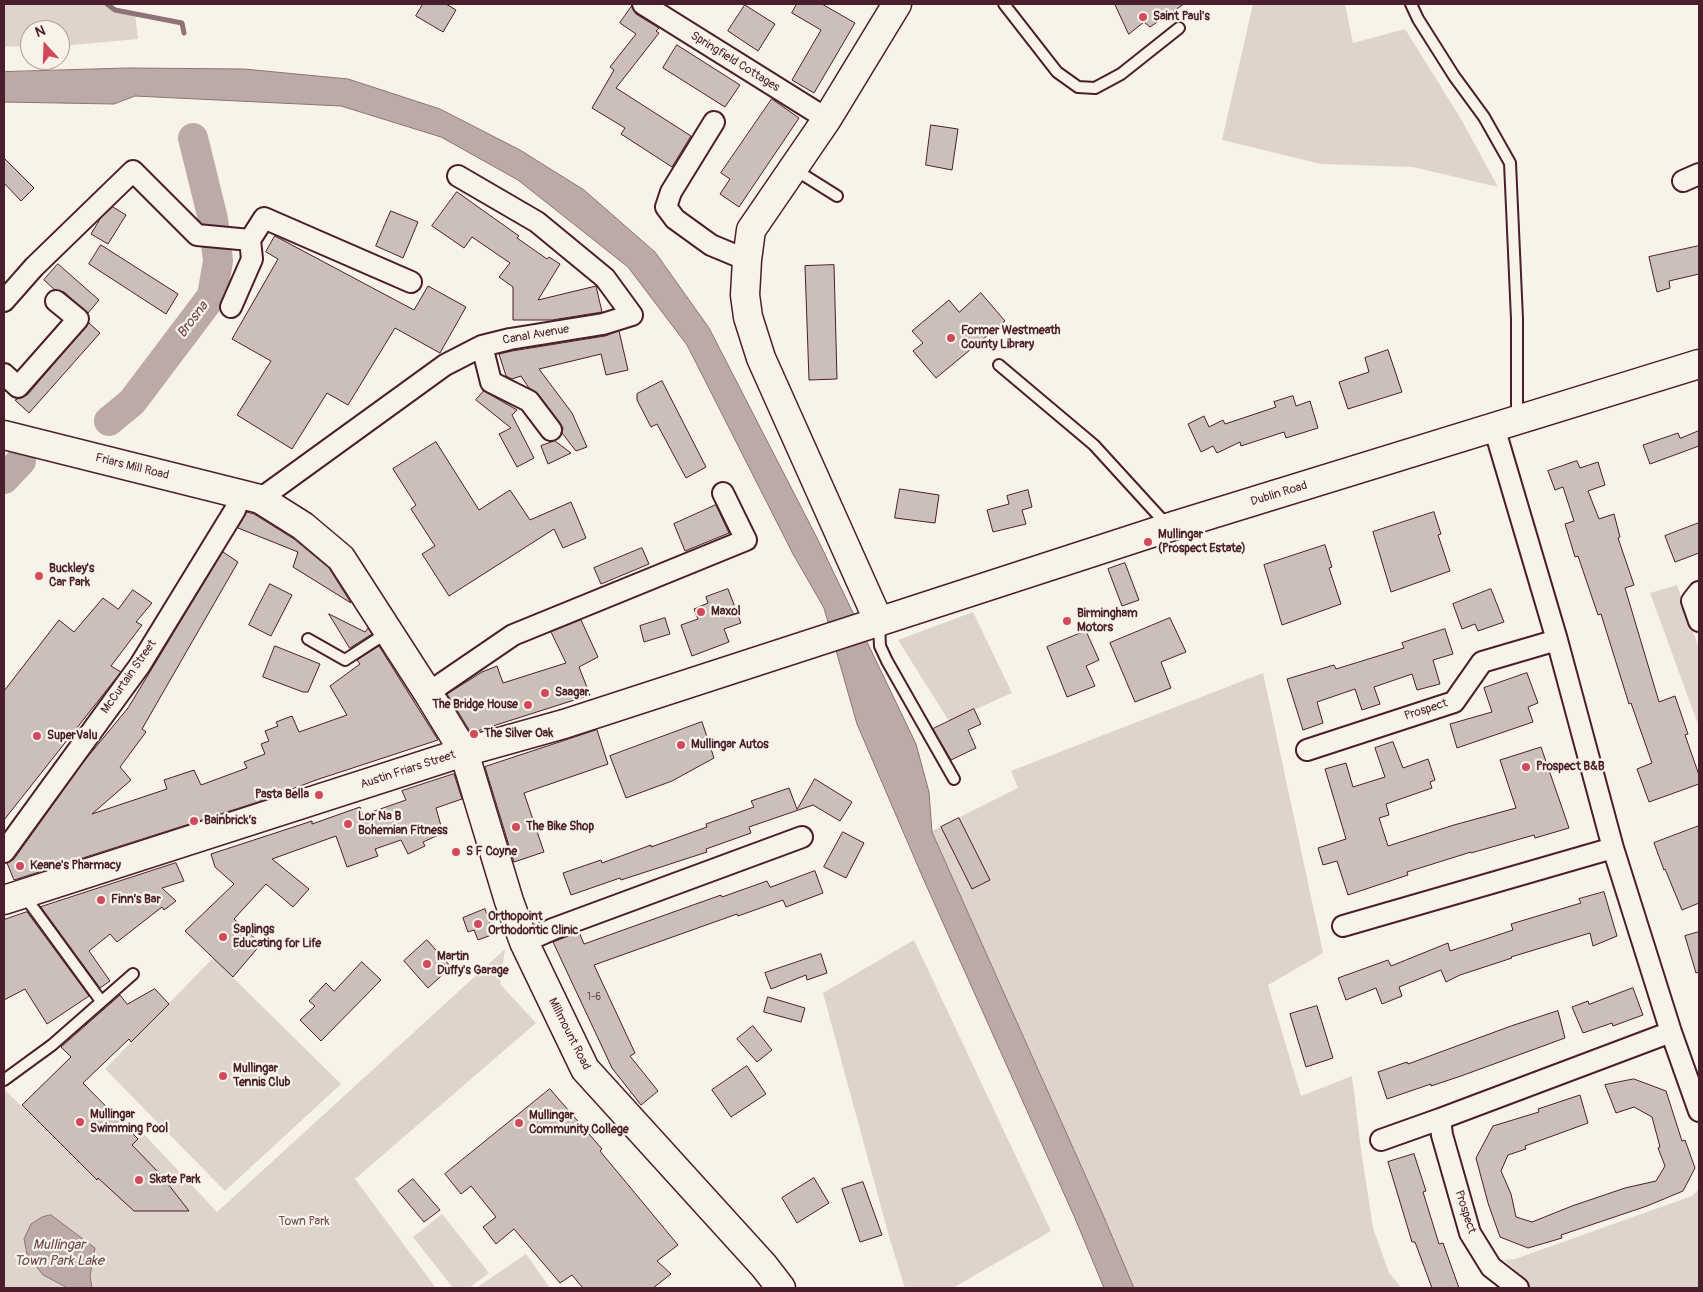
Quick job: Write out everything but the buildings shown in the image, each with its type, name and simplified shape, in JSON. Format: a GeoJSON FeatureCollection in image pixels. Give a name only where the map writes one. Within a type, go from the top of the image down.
{"type":"FeatureCollection","features":[{"type":"Feature","properties":{"kind":"street","name":"Springfield Cottages"},"geometry":{"type":"LineString","coordinates":[[643,4],[827,119]]}},
{"type":"Feature","properties":{"kind":"street"},"geometry":{"type":"LineString","coordinates":[[870,625],[761,358],[748,318],[744,295],[751,230],[827,119],[897,4]]}},
{"type":"Feature","properties":{"kind":"street"},"geometry":{"type":"LineString","coordinates":[[714,122],[671,192],[666,207],[675,219],[710,246],[747,260]]}},
{"type":"Feature","properties":{"kind":"street"},"geometry":{"type":"LineString","coordinates":[[4,300],[34,267],[133,171],[197,235],[250,240]]}},
{"type":"Feature","properties":{"kind":"street","name":"Canal Avenue"},"geometry":{"type":"LineString","coordinates":[[251,496],[445,365],[482,346],[510,338],[603,324],[632,315],[605,278],[544,228],[458,176]]}},
{"type":"Feature","properties":{"kind":"street"},"geometry":{"type":"LineString","coordinates":[[231,307],[252,258],[250,240],[264,218],[411,282]]}},
{"type":"Feature","properties":{"kind":"street"},"geometry":{"type":"LineString","coordinates":[[4,374],[18,387],[78,319],[56,301]]}},
{"type":"Feature","properties":{"kind":"street"},"geometry":{"type":"LineString","coordinates":[[482,346],[491,382],[529,401],[551,430]]}},
{"type":"Feature","properties":{"kind":"street","name":"Dublin Road"},"geometry":{"type":"LineString","coordinates":[[870,625],[1170,528],[1699,364]]}},
{"type":"Feature","properties":{"kind":"street"},"geometry":{"type":"LineString","coordinates":[[1506,424],[1557,640],[1612,848],[1671,1032],[1699,1111]]}},
{"type":"Feature","properties":{"kind":"street","name":"Friars Mill Road"},"geometry":{"type":"LineString","coordinates":[[4,435],[251,496]]}},
{"type":"Feature","properties":{"kind":"street"},"geometry":{"type":"LineString","coordinates":[[428,693],[513,634],[746,540],[723,493]]}},
{"type":"Feature","properties":{"kind":"street"},"geometry":{"type":"LineString","coordinates":[[251,496],[303,526],[340,558],[464,752]]}},
{"type":"Feature","properties":{"kind":"street","name":"McCurtain Street"},"geometry":{"type":"LineString","coordinates":[[4,852],[140,665],[235,510],[251,496]]}},
{"type":"Feature","properties":{"kind":"street"},"geometry":{"type":"LineString","coordinates":[[1699,592],[1692,601],[1699,621]]}},
{"type":"Feature","properties":{"kind":"street","name":"Austin Friars Street"},"geometry":{"type":"LineString","coordinates":[[13,897],[464,752],[564,724],[870,625]]}},
{"type":"Feature","properties":{"kind":"street","name":"Prospect"},"geometry":{"type":"LineString","coordinates":[[1307,750],[1454,702],[1482,662],[1557,640]]}},
{"type":"Feature","properties":{"kind":"street","name":"Millmount Road"},"geometry":{"type":"LineString","coordinates":[[464,752],[509,901],[524,942],[585,1069],[782,1288]]}},
{"type":"Feature","properties":{"kind":"street"},"geometry":{"type":"LineString","coordinates":[[524,942],[553,929],[802,837]]}},
{"type":"Feature","properties":{"kind":"street"},"geometry":{"type":"LineString","coordinates":[[1343,926],[1612,848]]}},
{"type":"Feature","properties":{"kind":"street"},"geometry":{"type":"LineString","coordinates":[[1381,1140],[1671,1032]]}},
{"type":"Feature","properties":{"kind":"street","name":"Prospect"},"geometry":{"type":"LineString","coordinates":[[1440,1119],[1442,1135],[1470,1233],[1492,1267],[1518,1288]]}},
{"type":"Feature","properties":{"kind":"lane"},"geometry":{"type":"LineString","coordinates":[[1004,4],[1057,72],[1078,87],[1096,88],[1121,74],[1179,28]]}},
{"type":"Feature","properties":{"kind":"lane"},"geometry":{"type":"LineString","coordinates":[[1411,4],[1418,19],[1454,76],[1484,117],[1510,162],[1517,319],[1506,424]]}},
{"type":"Feature","properties":{"kind":"lane"},"geometry":{"type":"LineString","coordinates":[[793,168],[837,196]]}},
{"type":"Feature","properties":{"kind":"lane"},"geometry":{"type":"LineString","coordinates":[[998,365],[1094,445],[1170,528]]}},
{"type":"Feature","properties":{"kind":"lane"},"geometry":{"type":"LineString","coordinates":[[870,625],[954,779]]}},
{"type":"Feature","properties":{"kind":"lane"},"geometry":{"type":"LineString","coordinates":[[308,639],[344,660],[389,632]]}},
{"type":"Feature","properties":{"kind":"lane"},"geometry":{"type":"LineString","coordinates":[[13,897],[101,1001]]}},
{"type":"Feature","properties":{"kind":"lane"},"geometry":{"type":"LineString","coordinates":[[4,1080],[52,1046],[133,974]]}},
{"type":"Feature","properties":{"kind":"green space"},"geometry":{"type":"Polygon","coordinates":[[[4,4],[107,4],[115,10],[135,14],[138,39],[70,45],[70,20],[20,20],[20,47],[4,46],[4,4]]]}},
{"type":"Feature","properties":{"kind":"green space"},"geometry":{"type":"Polygon","coordinates":[[[1253,4],[1345,4],[1353,43],[1405,29],[1461,119],[1498,187],[1413,167],[1321,164],[1222,140],[1253,4]]]}},
{"type":"Feature","properties":{"kind":"green space"},"geometry":{"type":"Polygon","coordinates":[[[1677,585],[1699,648],[1699,727],[1650,593],[1677,585]]]}},
{"type":"Feature","properties":{"kind":"green space"},"geometry":{"type":"Polygon","coordinates":[[[973,612],[1012,693],[949,721],[898,640],[973,612]]]}},
{"type":"Feature","properties":{"kind":"green space"},"geometry":{"type":"Polygon","coordinates":[[[1263,673],[1323,953],[1268,985],[1301,1096],[1352,1076],[1373,1228],[1389,1273],[1402,1288],[1134,1288],[932,831],[1018,788],[1011,771],[1263,673]]]}},
{"type":"Feature","properties":{"kind":"green space"},"geometry":{"type":"Polygon","coordinates":[[[914,940],[1051,1231],[953,1288],[905,1288],[890,1240],[823,993],[914,940]]]}},
{"type":"Feature","properties":{"kind":"green space","name":"Town Park"},"geometry":{"type":"Polygon","coordinates":[[[505,949],[500,984],[536,1023],[355,1179],[436,1288],[4,1288],[4,1089],[96,1180],[138,1139],[142,1132],[217,1212],[505,949]]]}},
{"type":"Feature","properties":{"kind":"green space","name":"Mullingar Tennis Club"},"geometry":{"type":"Polygon","coordinates":[[[213,958],[341,1084],[225,1191],[105,1069],[213,958]]]}},
{"type":"Feature","properties":{"kind":"green space"},"geometry":{"type":"Polygon","coordinates":[[[1699,1189],[1699,1288],[1527,1288],[1522,1276],[1504,1260],[1515,1259],[1692,1196],[1699,1189]]]}},
{"type":"Feature","properties":{"kind":"green space"},"geometry":{"type":"Polygon","coordinates":[[[442,1214],[489,1273],[469,1288],[453,1288],[413,1237],[442,1214]]]}},
{"type":"Feature","properties":{"kind":"green space"},"geometry":{"type":"Polygon","coordinates":[[[526,1254],[550,1288],[476,1288],[526,1254]]]}},
{"type":"Feature","properties":{"kind":"water"},"geometry":{"type":"Polygon","coordinates":[[[128,68],[244,69],[348,79],[440,109],[520,150],[584,190],[655,252],[709,328],[818,540],[916,744],[929,792],[932,832],[1134,1288],[1104,1288],[857,724],[824,608],[793,554],[687,345],[628,267],[518,180],[441,137],[341,106],[135,96],[114,104],[4,102],[4,72],[128,68]]]}},
{"type":"Feature","properties":{"kind":"water","name":"Mullingar Town Park Lake"},"geometry":{"type":"Polygon","coordinates":[[[51,1215],[95,1248],[90,1276],[92,1288],[68,1288],[43,1275],[27,1254],[24,1239],[31,1224],[42,1217],[51,1215]]]}},
{"type":"Feature","properties":{"kind":"waterway","name":"Brosna"},"geometry":{"type":"LineString","coordinates":[[107,4],[115,10],[182,23],[184,33]]}},
{"type":"Feature","properties":{"kind":"waterway","name":"Brosna"},"geometry":{"type":"LineString","coordinates":[[109,421],[132,402],[212,296],[218,261],[213,219],[193,138]]}},
{"type":"Feature","properties":{"kind":"waterway","name":"Brosna"},"geometry":{"type":"LineString","coordinates":[[4,479],[21,461]]}},
{"type":"Feature","properties":{"kind":"place","name":"Saint Paul's"},"geometry":{"type":"Point","coordinates":[1143,17]}},
{"type":"Feature","properties":{"kind":"place","name":"Former Westmeath County Library"},"geometry":{"type":"Point","coordinates":[951,338]}},
{"type":"Feature","properties":{"kind":"place","name":"Mullingar (Prospect Estate)"},"geometry":{"type":"Point","coordinates":[1148,542]}},
{"type":"Feature","properties":{"kind":"place","name":"Buckley's Car Park"},"geometry":{"type":"Point","coordinates":[39,576]}},
{"type":"Feature","properties":{"kind":"place","name":"Maxol"},"geometry":{"type":"Point","coordinates":[701,612]}},
{"type":"Feature","properties":{"kind":"place","name":"Birmingham Motors"},"geometry":{"type":"Point","coordinates":[1067,621]}},
{"type":"Feature","properties":{"kind":"place","name":"Saagar"},"geometry":{"type":"Point","coordinates":[545,693]}},
{"type":"Feature","properties":{"kind":"place","name":"The Bridge House"},"geometry":{"type":"Point","coordinates":[528,705]}},
{"type":"Feature","properties":{"kind":"place","name":"The Silver Oak"},"geometry":{"type":"Point","coordinates":[474,734]}},
{"type":"Feature","properties":{"kind":"place","name":"SuperValu"},"geometry":{"type":"Point","coordinates":[37,736]}},
{"type":"Feature","properties":{"kind":"place","name":"Mullingar Autos"},"geometry":{"type":"Point","coordinates":[681,745]}},
{"type":"Feature","properties":{"kind":"place","name":"Prospect B&B"},"geometry":{"type":"Point","coordinates":[1526,767]}},
{"type":"Feature","properties":{"kind":"place","name":"Pasta Bella"},"geometry":{"type":"Point","coordinates":[319,795]}},
{"type":"Feature","properties":{"kind":"place","name":"Bainbrick’s"},"geometry":{"type":"Point","coordinates":[194,821]}},
{"type":"Feature","properties":{"kind":"place","name":"Lor Na B Bohemian Fitness"},"geometry":{"type":"Point","coordinates":[348,824]}},
{"type":"Feature","properties":{"kind":"place","name":"The Bike Shop"},"geometry":{"type":"Point","coordinates":[516,827]}},
{"type":"Feature","properties":{"kind":"place","name":"S F Coyne"},"geometry":{"type":"Point","coordinates":[456,852]}},
{"type":"Feature","properties":{"kind":"place","name":"Keane's Pharmacy"},"geometry":{"type":"Point","coordinates":[20,866]}},
{"type":"Feature","properties":{"kind":"place","name":"Finn’s Bar"},"geometry":{"type":"Point","coordinates":[101,900]}},
{"type":"Feature","properties":{"kind":"place","name":"Orthopoint Orthodontic Clinic"},"geometry":{"type":"Point","coordinates":[478,924]}},
{"type":"Feature","properties":{"kind":"place","name":"Saplings Educating for Life"},"geometry":{"type":"Point","coordinates":[223,937]}},
{"type":"Feature","properties":{"kind":"place","name":"Martin Duffy's Garage"},"geometry":{"type":"Point","coordinates":[427,964]}},
{"type":"Feature","properties":{"kind":"place","name":"Mullingar Tennis Club"},"geometry":{"type":"Point","coordinates":[223,1076]}},
{"type":"Feature","properties":{"kind":"place","name":"Mullingar Swimming Pool"},"geometry":{"type":"Point","coordinates":[80,1122]}},
{"type":"Feature","properties":{"kind":"place","name":"Mullingar Community College"},"geometry":{"type":"Point","coordinates":[519,1123]}},
{"type":"Feature","properties":{"kind":"place","name":"Skate Park"},"geometry":{"type":"Point","coordinates":[139,1180]}}]}
